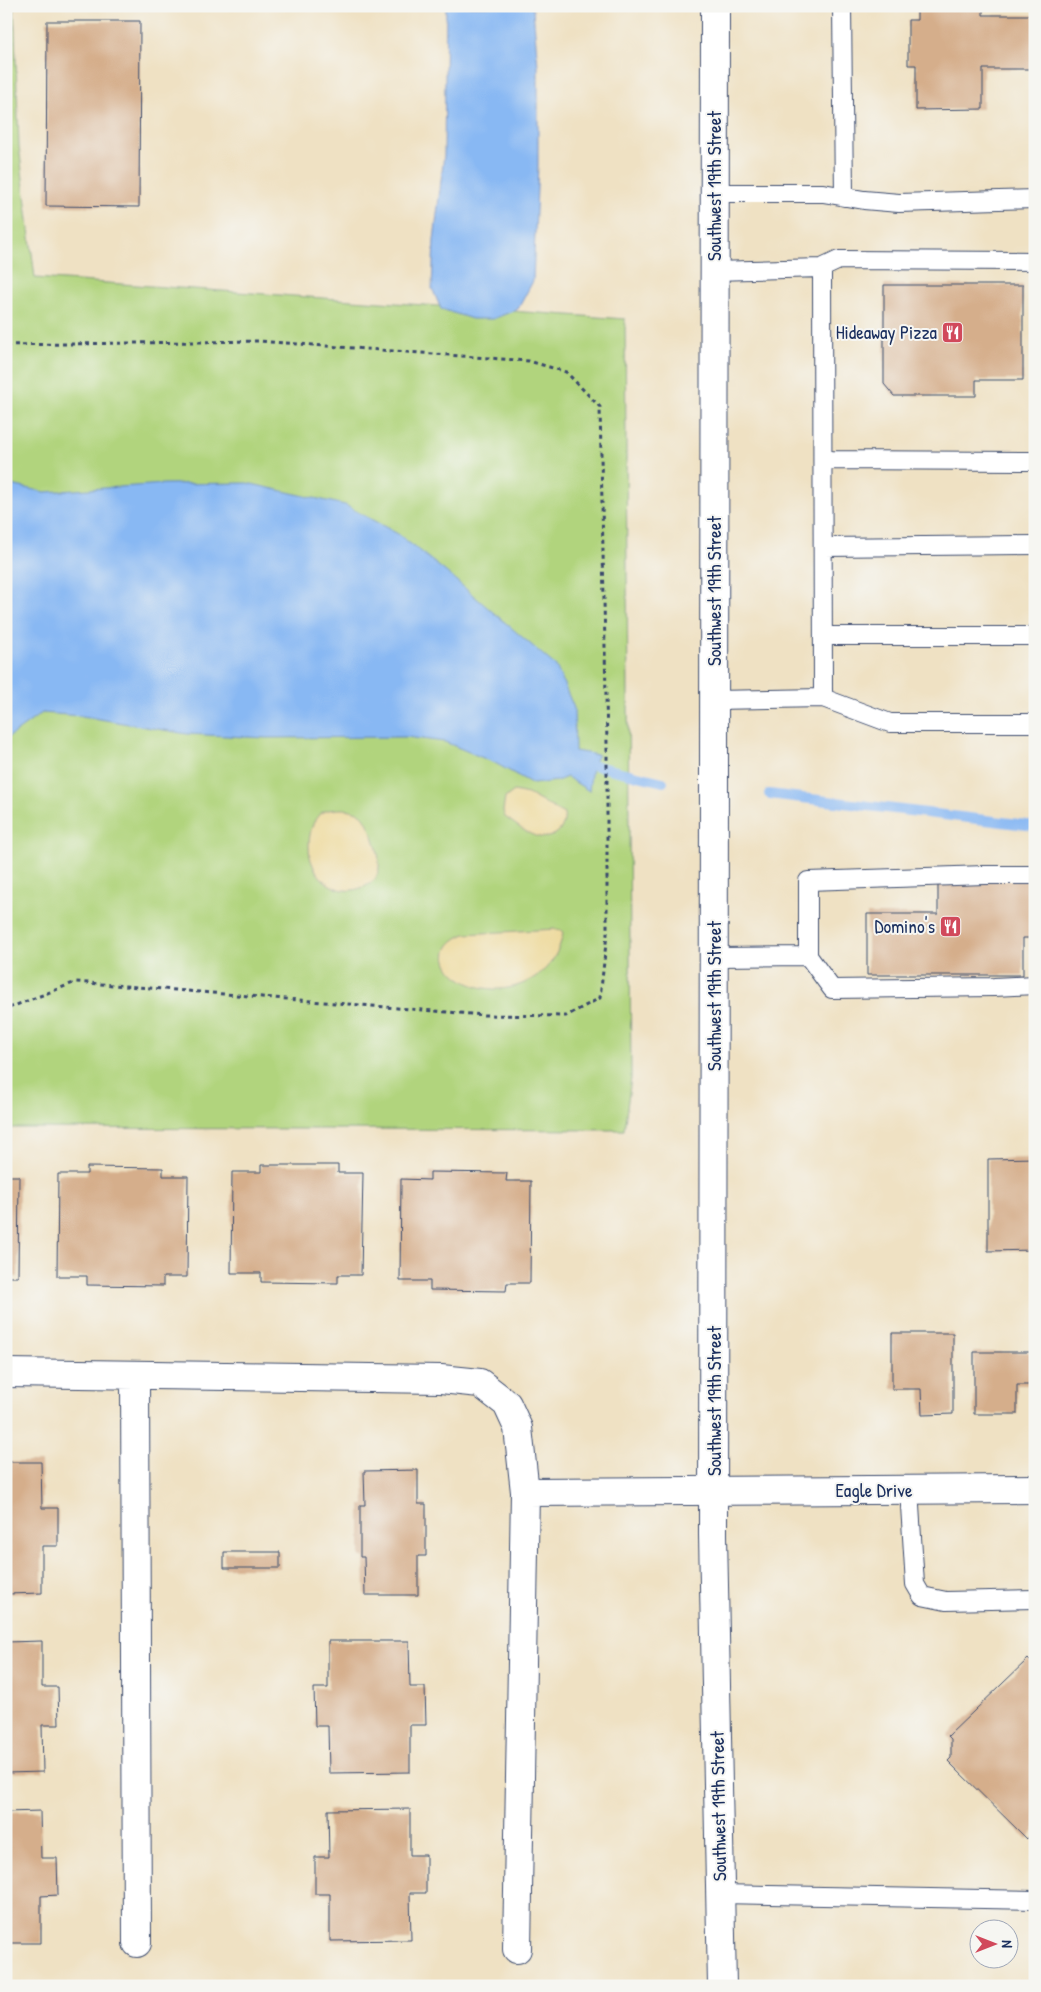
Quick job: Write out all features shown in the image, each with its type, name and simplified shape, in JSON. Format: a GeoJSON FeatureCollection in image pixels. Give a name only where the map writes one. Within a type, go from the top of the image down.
{"type":"FeatureCollection","features":[{"type":"Feature","properties":{"kind":"street","name":"Southwest 19th Street"},"geometry":{"type":"LineString","coordinates":[[715,6],[714,1491],[719,1894],[722,1986]]}},
{"type":"Feature","properties":{"kind":"street"},"geometry":{"type":"LineString","coordinates":[[6,1373],[441,1379],[480,1383],[508,1404],[518,1428],[525,1492],[517,1949]]}},
{"type":"Feature","properties":{"kind":"street"},"geometry":{"type":"LineString","coordinates":[[135,1375],[137,1943]]}},
{"type":"Feature","properties":{"kind":"street","name":"Eagle Drive"},"geometry":{"type":"LineString","coordinates":[[525,1492],[1035,1489]]}},
{"type":"Feature","properties":{"kind":"lane"},"geometry":{"type":"LineString","coordinates":[[842,6],[844,197]]}},
{"type":"Feature","properties":{"kind":"lane"},"geometry":{"type":"LineString","coordinates":[[714,193],[823,193],[900,203],[1035,200]]}},
{"type":"Feature","properties":{"kind":"lane"},"geometry":{"type":"LineString","coordinates":[[714,271],[822,268],[839,260],[1035,261]]}},
{"type":"Feature","properties":{"kind":"lane"},"geometry":{"type":"LineString","coordinates":[[822,268],[824,460],[823,698]]}},
{"type":"Feature","properties":{"kind":"lane"},"geometry":{"type":"LineString","coordinates":[[824,460],[1035,461]]}},
{"type":"Feature","properties":{"kind":"lane"},"geometry":{"type":"LineString","coordinates":[[824,547],[1035,545]]}},
{"type":"Feature","properties":{"kind":"lane"},"geometry":{"type":"LineString","coordinates":[[824,636],[1035,636]]}},
{"type":"Feature","properties":{"kind":"lane"},"geometry":{"type":"LineString","coordinates":[[714,700],[823,698],[890,723],[1035,723]]}},
{"type":"Feature","properties":{"kind":"lane"},"geometry":{"type":"LineString","coordinates":[[1035,875],[808,881],[808,956],[832,988],[994,987],[1035,984]]}},
{"type":"Feature","properties":{"kind":"lane"},"geometry":{"type":"LineString","coordinates":[[714,958],[808,956]]}},
{"type":"Feature","properties":{"kind":"lane"},"geometry":{"type":"LineString","coordinates":[[909,1490],[915,1584],[922,1596],[946,1600],[1035,1599]]}},
{"type":"Feature","properties":{"kind":"lane"},"geometry":{"type":"LineString","coordinates":[[719,1894],[1035,1900]]}},
{"type":"Feature","properties":{"kind":"path"},"geometry":{"type":"LineString","coordinates":[[6,345],[258,341],[528,360],[566,372],[600,408],[608,744],[608,934],[600,998],[566,1016],[484,1015],[76,982],[6,1009]]}},
{"type":"Feature","properties":{"kind":"green space"},"geometry":{"type":"Polygon","coordinates":[[[6,6],[14,6],[19,146],[35,278],[625,319],[631,1078],[624,1130],[6,1128],[6,6]]]}},
{"type":"Feature","properties":{"kind":"sand"},"geometry":{"type":"Polygon","coordinates":[[[514,791],[528,794],[564,814],[564,821],[560,830],[551,836],[537,836],[530,834],[505,817],[503,811],[505,798],[514,791]]]}},
{"type":"Feature","properties":{"kind":"sand"},"geometry":{"type":"Polygon","coordinates":[[[344,809],[357,812],[364,817],[378,854],[379,869],[375,879],[355,890],[339,889],[320,877],[312,863],[309,851],[311,829],[317,817],[326,811],[344,809]]]}},
{"type":"Feature","properties":{"kind":"sand"},"geometry":{"type":"Polygon","coordinates":[[[561,930],[563,933],[557,952],[550,963],[535,977],[514,987],[493,989],[474,985],[459,978],[449,967],[445,955],[450,944],[465,934],[561,930]]]}},
{"type":"Feature","properties":{"kind":"water"},"geometry":{"type":"Polygon","coordinates":[[[446,6],[531,6],[533,10],[538,66],[538,165],[533,281],[518,309],[493,319],[472,319],[441,309],[432,288],[434,240],[444,155],[446,6]]]}},
{"type":"Feature","properties":{"kind":"water"},"geometry":{"type":"Polygon","coordinates":[[[247,483],[345,505],[398,534],[446,572],[556,666],[574,708],[575,751],[598,755],[592,765],[589,791],[567,777],[557,781],[533,784],[495,763],[445,742],[406,737],[266,738],[187,734],[82,716],[42,713],[6,739],[6,484],[45,492],[164,484],[247,483]]]}},
{"type":"Feature","properties":{"kind":"building"},"geometry":{"type":"Polygon","coordinates":[[[917,6],[983,6],[983,15],[1035,15],[1035,69],[983,69],[983,109],[916,110],[916,65],[908,65],[908,20],[917,20],[917,6]]]}},
{"type":"Feature","properties":{"kind":"building"},"geometry":{"type":"Polygon","coordinates":[[[47,21],[140,21],[139,207],[46,206],[47,21]]]}},
{"type":"Feature","properties":{"kind":"building","name":"Hideaway Pizza"},"geometry":{"type":"Polygon","coordinates":[[[884,285],[1023,285],[1023,380],[976,380],[976,396],[894,396],[884,384],[884,285]]]}},
{"type":"Feature","properties":{"kind":"building","name":"Domino's"},"geometry":{"type":"Polygon","coordinates":[[[938,881],[1035,881],[1035,938],[1023,938],[1023,975],[867,975],[867,914],[938,914],[938,881]]]}},
{"type":"Feature","properties":{"kind":"building"},"geometry":{"type":"Polygon","coordinates":[[[1035,1158],[1035,1250],[988,1251],[988,1159],[1035,1158]]]}},
{"type":"Feature","properties":{"kind":"building"},"geometry":{"type":"Polygon","coordinates":[[[261,1165],[338,1165],[338,1173],[363,1173],[361,1275],[338,1275],[338,1283],[261,1282],[261,1273],[231,1273],[232,1172],[261,1172],[261,1165]]]}},
{"type":"Feature","properties":{"kind":"building"},"geometry":{"type":"Polygon","coordinates":[[[87,1167],[163,1168],[163,1176],[188,1176],[187,1277],[163,1277],[163,1286],[87,1285],[87,1276],[57,1276],[58,1174],[87,1174],[87,1167]]]}},
{"type":"Feature","properties":{"kind":"building"},"geometry":{"type":"Polygon","coordinates":[[[430,1172],[507,1173],[506,1181],[531,1181],[530,1283],[507,1283],[506,1291],[430,1290],[430,1281],[400,1281],[401,1179],[430,1180],[430,1172]]]}},
{"type":"Feature","properties":{"kind":"building"},"geometry":{"type":"Polygon","coordinates":[[[6,1176],[19,1176],[18,1277],[6,1277],[6,1176]]]}},
{"type":"Feature","properties":{"kind":"building"},"geometry":{"type":"Polygon","coordinates":[[[892,1333],[953,1333],[953,1414],[922,1415],[921,1389],[892,1389],[892,1333]]]}},
{"type":"Feature","properties":{"kind":"building"},"geometry":{"type":"Polygon","coordinates":[[[974,1352],[1035,1352],[1035,1385],[1017,1385],[1017,1414],[974,1414],[974,1352]]]}},
{"type":"Feature","properties":{"kind":"building"},"geometry":{"type":"Polygon","coordinates":[[[6,1462],[41,1462],[42,1508],[58,1508],[58,1546],[42,1546],[42,1593],[6,1594],[6,1462]]]}},
{"type":"Feature","properties":{"kind":"building"},"geometry":{"type":"Polygon","coordinates":[[[418,1470],[418,1504],[426,1504],[426,1556],[418,1556],[418,1595],[365,1595],[364,1557],[360,1557],[360,1505],[365,1505],[364,1471],[418,1470]]]}},
{"type":"Feature","properties":{"kind":"building"},"geometry":{"type":"Polygon","coordinates":[[[224,1552],[280,1552],[280,1568],[224,1568],[224,1552]]]}},
{"type":"Feature","properties":{"kind":"building"},"geometry":{"type":"Polygon","coordinates":[[[42,1641],[42,1687],[58,1687],[59,1725],[42,1725],[43,1772],[6,1773],[6,1642],[42,1641]]]}},
{"type":"Feature","properties":{"kind":"building"},"geometry":{"type":"Polygon","coordinates":[[[328,1641],[409,1641],[410,1687],[425,1687],[426,1725],[410,1725],[410,1772],[329,1773],[328,1726],[315,1726],[314,1688],[328,1688],[328,1641]]]}},
{"type":"Feature","properties":{"kind":"building"},"geometry":{"type":"Polygon","coordinates":[[[1028,1659],[1035,1666],[1035,1830],[1027,1839],[948,1761],[951,1758],[951,1739],[948,1736],[1028,1659]]]}},
{"type":"Feature","properties":{"kind":"building"},"geometry":{"type":"Polygon","coordinates":[[[410,1809],[410,1855],[426,1855],[426,1893],[410,1893],[411,1940],[330,1941],[330,1894],[315,1894],[315,1857],[329,1857],[328,1810],[410,1809]]]}},
{"type":"Feature","properties":{"kind":"building"},"geometry":{"type":"Polygon","coordinates":[[[40,1811],[41,1858],[57,1858],[58,1895],[41,1896],[41,1943],[6,1943],[6,1812],[40,1811]]]}},
{"type":"Feature","properties":{"kind":"waterway"},"geometry":{"type":"LineString","coordinates":[[592,765],[663,782]]}},
{"type":"Feature","properties":{"kind":"waterway"},"geometry":{"type":"LineString","coordinates":[[769,794],[1035,826]]}},
{"type":"Feature","properties":{"kind":"place","name":"Hideaway Pizza"},"geometry":{"type":"Point","coordinates":[953,332]}},
{"type":"Feature","properties":{"kind":"place","name":"Domino's"},"geometry":{"type":"Point","coordinates":[951,926]}}]}
